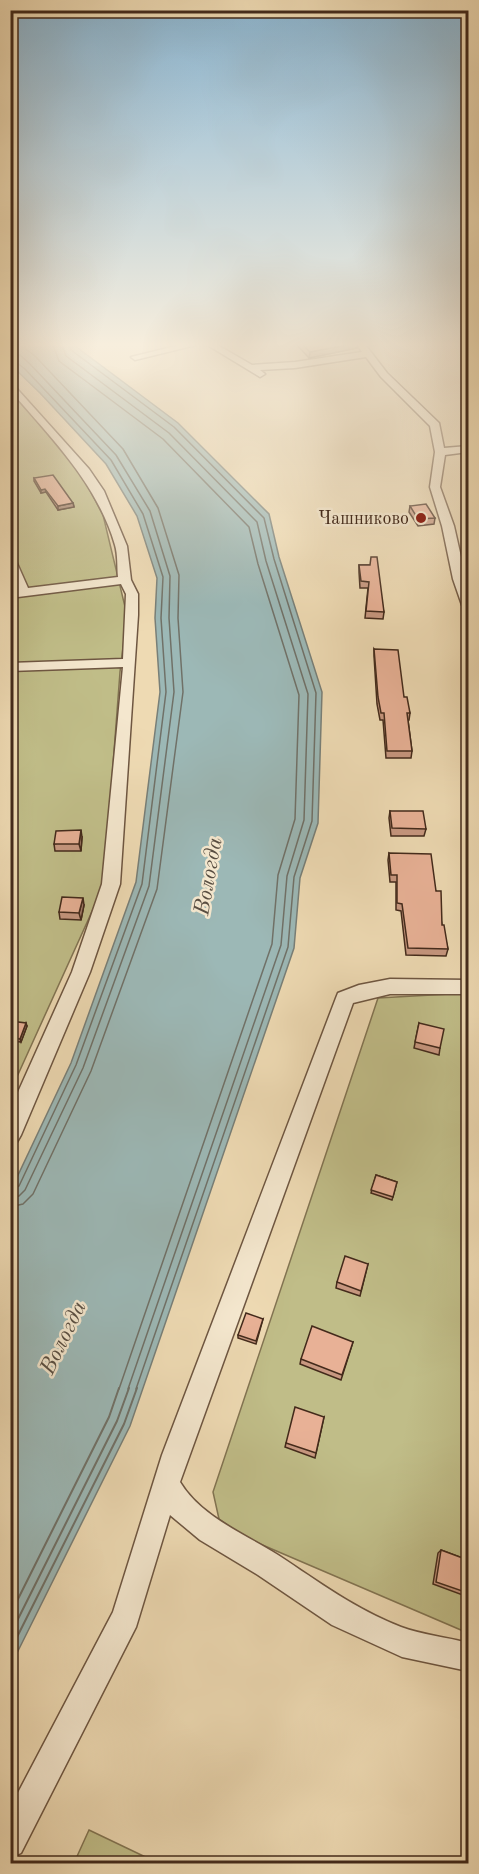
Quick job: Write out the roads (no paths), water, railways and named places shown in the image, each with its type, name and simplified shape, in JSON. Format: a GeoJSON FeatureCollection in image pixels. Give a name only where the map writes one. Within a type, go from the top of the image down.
{"type":"FeatureCollection","features":[{"type":"Feature","properties":{"kind":"street"},"geometry":{"type":"LineString","coordinates":[[10,1135],[81,972],[111,884],[130,663],[132,594],[125,580],[121,546],[98,491],[85,471],[50,430]]}},
{"type":"Feature","properties":{"kind":"street"},"geometry":{"type":"LineString","coordinates":[[436,430],[440,452],[435,487],[464,579],[468,605]]}},
{"type":"Feature","properties":{"kind":"street"},"geometry":{"type":"LineString","coordinates":[[440,452],[468,448]]}},
{"type":"Feature","properties":{"kind":"street"},"geometry":{"type":"LineString","coordinates":[[10,561],[22,585],[16,593]]}},
{"type":"Feature","properties":{"kind":"street"},"geometry":{"type":"LineString","coordinates":[[16,593],[125,580]]}},
{"type":"Feature","properties":{"kind":"street"},"geometry":{"type":"LineString","coordinates":[[10,667],[130,663]]}},
{"type":"Feature","properties":{"kind":"street"},"geometry":{"type":"LineString","coordinates":[[10,1842],[126,1617],[166,1484],[345,998],[360,991],[378,988],[468,987]]}},
{"type":"Feature","properties":{"kind":"street"},"geometry":{"type":"LineString","coordinates":[[166,1484],[179,1505],[210,1530],[342,1614],[402,1642],[468,1657]]}},
{"type":"Feature","properties":{"kind":"water","name":"Вологда"},"geometry":{"type":"Polygon","coordinates":[[[75,430],[185,430],[269,514],[279,557],[322,692],[318,823],[300,878],[294,948],[130,1426],[11,1665],[11,1190],[71,1063],[136,882],[160,692],[155,618],[157,578],[137,516],[106,464],[75,430]]]}},
{"type":"Feature","properties":{"kind":"place","name":"Чашниково"},"geometry":{"type":"Point","coordinates":[421,518]}}]}
